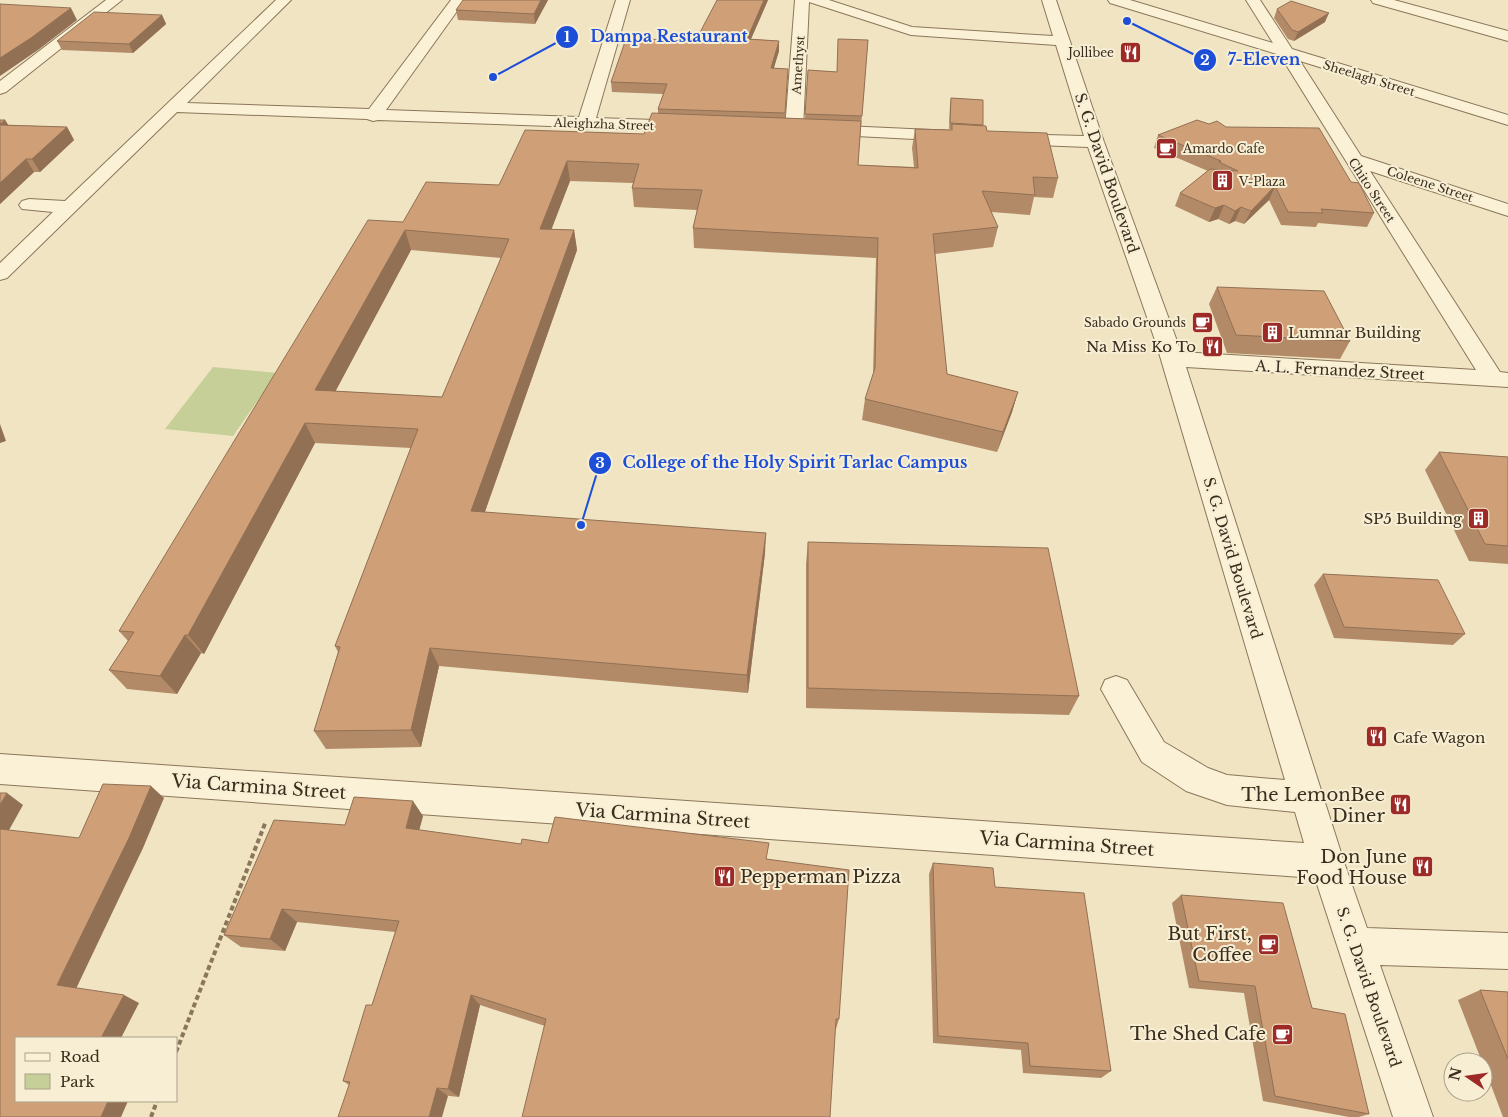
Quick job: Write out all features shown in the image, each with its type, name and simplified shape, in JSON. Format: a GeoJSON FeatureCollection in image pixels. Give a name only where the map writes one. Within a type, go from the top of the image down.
{"type":"FeatureCollection","features":[{"type":"Feature","properties":{"kind":"street"},"geometry":{"type":"LineString","coordinates":[[0,89],[115,0]]}},
{"type":"Feature","properties":{"kind":"street"},"geometry":{"type":"LineString","coordinates":[[0,274],[284,0]]}},
{"type":"Feature","properties":{"kind":"street"},"geometry":{"type":"LineString","coordinates":[[374,116],[458,0]]}},
{"type":"Feature","properties":{"kind":"street"},"geometry":{"type":"LineString","coordinates":[[585,124],[623,0]]}},
{"type":"Feature","properties":{"kind":"street","name":"Amethyst"},"geometry":{"type":"LineString","coordinates":[[794,129],[802,0]]}},
{"type":"Feature","properties":{"kind":"street"},"geometry":{"type":"LineString","coordinates":[[815,0],[911,31],[1062,41]]}},
{"type":"Feature","properties":{"kind":"street","name":"S. G. David Boulevard"},"geometry":{"type":"LineString","coordinates":[[1049,0],[1095,142],[1172,359],[1327,862],[1413,1117]]}},
{"type":"Feature","properties":{"kind":"street","name":"Sheelagh Street"},"geometry":{"type":"LineString","coordinates":[[1115,0],[1508,120]]}},
{"type":"Feature","properties":{"kind":"street","name":"Chito Street"},"geometry":{"type":"LineString","coordinates":[[1253,0],[1288,53],[1352,158],[1500,380]]}},
{"type":"Feature","properties":{"kind":"street"},"geometry":{"type":"LineString","coordinates":[[1378,0],[1508,36]]}},
{"type":"Feature","properties":{"kind":"street","name":"Aleighzha Street"},"geometry":{"type":"LineString","coordinates":[[172,107],[704,127]]}},
{"type":"Feature","properties":{"kind":"street"},"geometry":{"type":"LineString","coordinates":[[774,129],[968,137]]}},
{"type":"Feature","properties":{"kind":"street"},"geometry":{"type":"LineString","coordinates":[[998,138],[1095,142]]}},
{"type":"Feature","properties":{"kind":"street","name":"Coleene Street"},"geometry":{"type":"LineString","coordinates":[[1352,158],[1508,210]]}},
{"type":"Feature","properties":{"kind":"street"},"geometry":{"type":"LineString","coordinates":[[29,205],[70,207]]}},
{"type":"Feature","properties":{"kind":"street","name":"A. L. Fernandez Street"},"geometry":{"type":"LineString","coordinates":[[1172,359],[1500,380]]}},
{"type":"Feature","properties":{"kind":"street"},"geometry":{"type":"LineString","coordinates":[[1116,689],[1154,752],[1198,780],[1226,790],[1307,798]]}},
{"type":"Feature","properties":{"kind":"street","name":"Via Carmina Street"},"geometry":{"type":"LineString","coordinates":[[0,769],[1327,862]]}},
{"type":"Feature","properties":{"kind":"street"},"geometry":{"type":"LineString","coordinates":[[1356,946],[1508,951]]}},
{"type":"Feature","properties":{"kind":"path"},"geometry":{"type":"LineString","coordinates":[[178,1047],[278,789]]}},
{"type":"Feature","properties":{"kind":"path"},"geometry":{"type":"LineString","coordinates":[[151,1117],[157,1102]]}},
{"type":"Feature","properties":{"kind":"green space"},"geometry":{"type":"Polygon","coordinates":[[[213,367],[277,373],[233,436],[165,429],[213,367]]]}},
{"type":"Feature","properties":{"kind":"building"},"geometry":{"type":"Polygon","coordinates":[[[463,0],[541,0],[534,14],[456,10],[463,0]]]}},
{"type":"Feature","properties":{"kind":"building"},"geometry":{"type":"Polygon","coordinates":[[[717,0],[764,0],[747,39],[779,41],[771,68],[788,69],[785,113],[658,109],[667,84],[611,82],[626,39],[696,40],[717,0]]]}},
{"type":"Feature","properties":{"kind":"building"},"geometry":{"type":"Polygon","coordinates":[[[1291,1],[1329,13],[1298,32],[1292,30],[1277,9],[1291,1]]]}},
{"type":"Feature","properties":{"kind":"building"},"geometry":{"type":"Polygon","coordinates":[[[0,4],[71,8],[0,58],[0,4]]]}},
{"type":"Feature","properties":{"kind":"building"},"geometry":{"type":"Polygon","coordinates":[[[94,12],[162,15],[129,44],[57,41],[94,12]]]}},
{"type":"Feature","properties":{"kind":"building"},"geometry":{"type":"Polygon","coordinates":[[[838,39],[868,40],[862,116],[805,114],[808,70],[837,72],[838,39]]]}},
{"type":"Feature","properties":{"kind":"building"},"geometry":{"type":"Polygon","coordinates":[[[951,98],[983,100],[983,125],[950,123],[951,98]]]}},
{"type":"Feature","properties":{"kind":"building"},"geometry":{"type":"Polygon","coordinates":[[[652,113],[861,121],[858,165],[918,168],[915,129],[952,130],[952,124],[986,126],[987,131],[1047,133],[1058,178],[1033,177],[1035,195],[982,191],[998,227],[933,234],[947,374],[1018,392],[1003,432],[865,399],[875,368],[878,238],[693,228],[702,190],[632,188],[639,164],[567,161],[540,229],[574,230],[471,511],[766,533],[747,675],[430,648],[411,730],[314,731],[340,647],[335,646],[418,429],[305,423],[188,635],[185,635],[160,676],[109,670],[134,632],[119,631],[368,220],[403,222],[426,182],[499,185],[525,130],[644,134],[652,113]],[[405,230],[315,390],[442,397],[509,239],[405,230]]]}},
{"type":"Feature","properties":{"kind":"building"},"geometry":{"type":"Polygon","coordinates":[[[1197,120],[1209,124],[1217,121],[1226,127],[1319,128],[1351,182],[1359,183],[1374,213],[1321,209],[1323,213],[1288,212],[1275,186],[1251,211],[1241,207],[1235,211],[1224,205],[1215,208],[1180,193],[1210,169],[1238,171],[1219,162],[1221,161],[1158,135],[1197,120]]]}},
{"type":"Feature","properties":{"kind":"building"},"geometry":{"type":"Polygon","coordinates":[[[0,125],[67,127],[32,159],[26,159],[0,183],[0,125]]]}},
{"type":"Feature","properties":{"kind":"building"},"geometry":{"type":"Polygon","coordinates":[[[1217,287],[1324,291],[1350,341],[1236,335],[1217,287]]]}},
{"type":"Feature","properties":{"kind":"building"},"geometry":{"type":"Polygon","coordinates":[[[1439,452],[1508,457],[1508,546],[1485,544],[1439,452]]]}},
{"type":"Feature","properties":{"kind":"building"},"geometry":{"type":"Polygon","coordinates":[[[808,542],[1048,548],[1079,696],[808,688],[808,542]]]}},
{"type":"Feature","properties":{"kind":"building"},"geometry":{"type":"Polygon","coordinates":[[[1323,574],[1438,580],[1465,634],[1344,627],[1323,574]]]}},
{"type":"Feature","properties":{"kind":"building"},"geometry":{"type":"Polygon","coordinates":[[[103,784],[151,786],[129,838],[57,985],[124,995],[102,1037],[15,1037],[15,1102],[108,1102],[101,1117],[0,1117],[0,829],[79,838],[103,784]]]}},
{"type":"Feature","properties":{"kind":"building"},"geometry":{"type":"Polygon","coordinates":[[[0,793],[7,793],[0,805],[0,793]]]}},
{"type":"Feature","properties":{"kind":"building"},"geometry":{"type":"Polygon","coordinates":[[[354,797],[413,801],[406,828],[521,844],[522,839],[548,843],[555,817],[769,843],[766,859],[849,870],[839,1019],[836,1019],[830,1117],[522,1117],[546,1019],[471,995],[448,1089],[437,1088],[429,1117],[338,1117],[350,1082],[343,1081],[366,1005],[372,1005],[399,921],[282,909],[270,939],[224,935],[274,820],[345,825],[354,797]]]}},
{"type":"Feature","properties":{"kind":"building"},"geometry":{"type":"Polygon","coordinates":[[[933,863],[993,868],[995,887],[1084,893],[1111,1071],[1030,1066],[1028,1043],[938,1036],[933,863]]]}},
{"type":"Feature","properties":{"kind":"building"},"geometry":{"type":"Polygon","coordinates":[[[1181,895],[1283,903],[1312,1008],[1345,1014],[1369,1114],[1275,1096],[1255,986],[1199,981],[1181,895]]]}},
{"type":"Feature","properties":{"kind":"building"},"geometry":{"type":"Polygon","coordinates":[[[1480,990],[1508,992],[1508,1059],[1480,990]]]}},
{"type":"Feature","properties":{"kind":"place","name":"7-Eleven"},"geometry":{"type":"Point","coordinates":[1127,21]}},
{"type":"Feature","properties":{"kind":"place","name":"Jollibee"},"geometry":{"type":"Point","coordinates":[1130,52]}},
{"type":"Feature","properties":{"kind":"place","name":"Dampa Restaurant"},"geometry":{"type":"Point","coordinates":[493,77]}},
{"type":"Feature","properties":{"kind":"place","name":"Amardo Cafe"},"geometry":{"type":"Point","coordinates":[1167,148]}},
{"type":"Feature","properties":{"kind":"place","name":"V-Plaza"},"geometry":{"type":"Point","coordinates":[1223,181]}},
{"type":"Feature","properties":{"kind":"place","name":"Sabado Grounds"},"geometry":{"type":"Point","coordinates":[1202,322]}},
{"type":"Feature","properties":{"kind":"place","name":"Lumnar Building"},"geometry":{"type":"Point","coordinates":[1272,332]}},
{"type":"Feature","properties":{"kind":"place","name":"Na Miss Ko To"},"geometry":{"type":"Point","coordinates":[1212,346]}},
{"type":"Feature","properties":{"kind":"place","name":"SP5 Building"},"geometry":{"type":"Point","coordinates":[1478,518]}},
{"type":"Feature","properties":{"kind":"place","name":"College of the Holy Spirit Tarlac Campus"},"geometry":{"type":"Point","coordinates":[581,525]}},
{"type":"Feature","properties":{"kind":"place","name":"Cafe Wagon"},"geometry":{"type":"Point","coordinates":[1377,737]}},
{"type":"Feature","properties":{"kind":"place","name":"The LemonBee Diner"},"geometry":{"type":"Point","coordinates":[1401,805]}},
{"type":"Feature","properties":{"kind":"place","name":"Don June Food House"},"geometry":{"type":"Point","coordinates":[1423,867]}},
{"type":"Feature","properties":{"kind":"place","name":"Pepperman Pizza"},"geometry":{"type":"Point","coordinates":[724,877]}},
{"type":"Feature","properties":{"kind":"place","name":"But First, Coffee"},"geometry":{"type":"Point","coordinates":[1268,944]}},
{"type":"Feature","properties":{"kind":"place","name":"The Shed Cafe"},"geometry":{"type":"Point","coordinates":[1282,1034]}}]}
